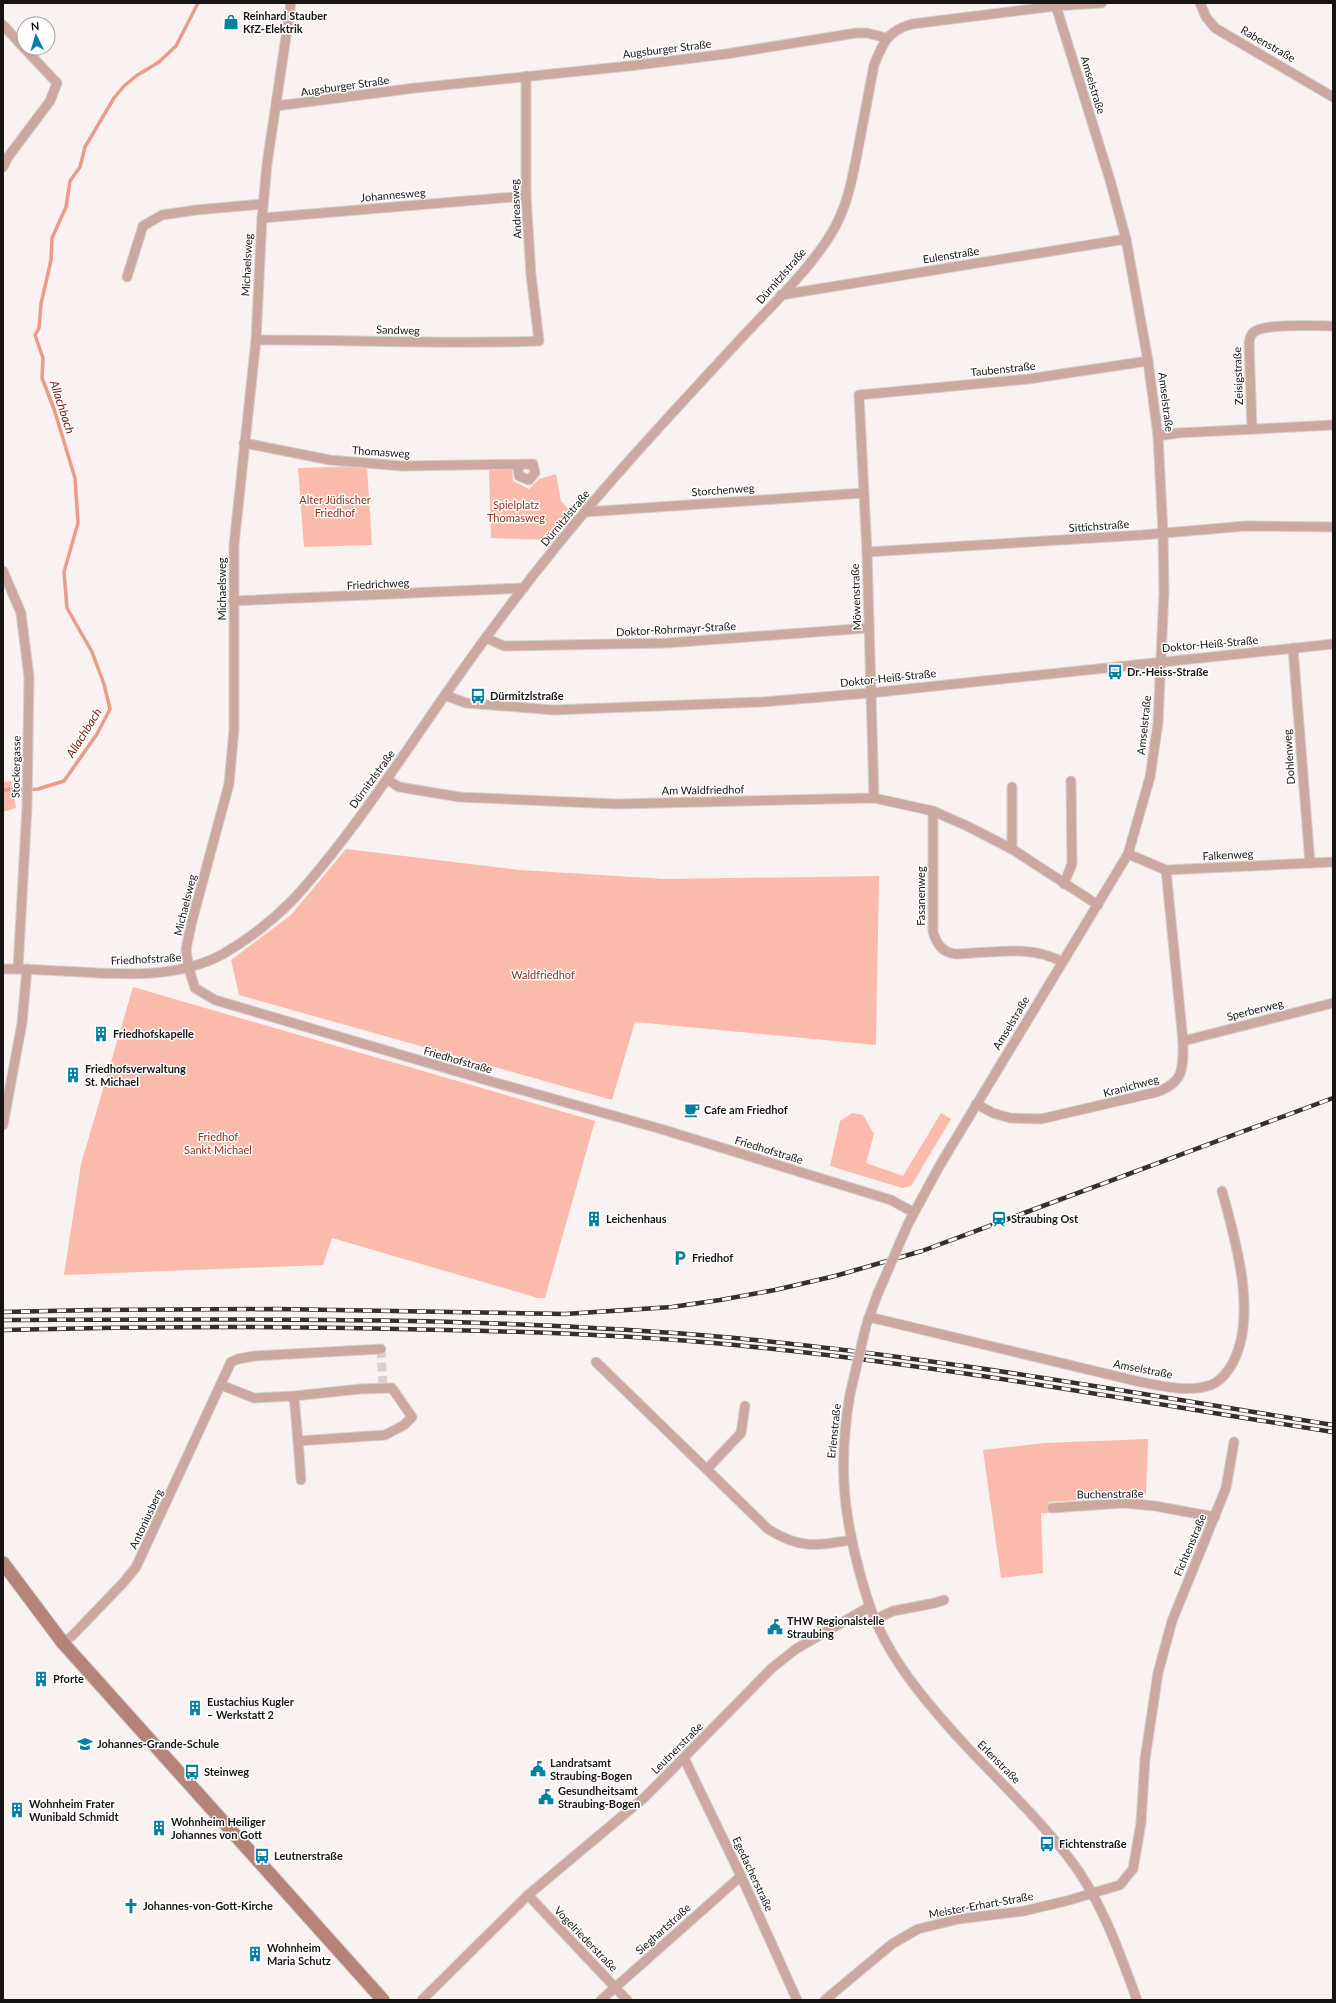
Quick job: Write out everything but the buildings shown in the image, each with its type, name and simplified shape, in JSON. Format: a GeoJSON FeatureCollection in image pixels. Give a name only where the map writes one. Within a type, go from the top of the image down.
{"type":"FeatureCollection","features":[{"type":"Feature","properties":{"kind":"main road"},"geometry":{"type":"LineString","coordinates":[[3,1563],[63,1643],[383,2000]]}},
{"type":"Feature","properties":{"kind":"street","name":"Michaelsweg"},"geometry":{"type":"LineString","coordinates":[[189,968],[186,949],[192,921],[229,784],[234,730],[234,545],[256,340],[263,204],[291,3]]}},
{"type":"Feature","properties":{"kind":"street"},"geometry":{"type":"LineString","coordinates":[[887,38],[897,28],[912,24],[1055,4],[1102,3]]}},
{"type":"Feature","properties":{"kind":"street","name":"Rabenstraße"},"geometry":{"type":"LineString","coordinates":[[1200,3],[1206,18],[1215,28],[1333,97]]}},
{"type":"Feature","properties":{"kind":"street","name":"Amselstraße"},"geometry":{"type":"LineString","coordinates":[[1055,4],[1110,180],[1126,239],[1148,361],[1158,436],[1163,533],[1164,592],[1158,723],[1150,777],[1128,854],[976,1104],[914,1212],[867,1321],[1170,1388],[1194,1388],[1213,1384],[1226,1374],[1236,1358],[1242,1332],[1244,1304],[1240,1260],[1222,1191]]}},
{"type":"Feature","properties":{"kind":"street"},"geometry":{"type":"LineString","coordinates":[[3,25],[16,39]]}},
{"type":"Feature","properties":{"kind":"street","name":"Augsburger Straße"},"geometry":{"type":"LineString","coordinates":[[276,106],[726,54],[856,32],[887,38]]}},
{"type":"Feature","properties":{"kind":"street","name":"Dürnitzlstraße"},"geometry":{"type":"LineString","coordinates":[[189,968],[210,960],[247,939],[274,920],[290,905],[317,874],[388,780],[445,695],[486,638],[585,512],[647,439],[781,295],[830,235],[842,214],[854,170],[874,64],[887,38]]}},
{"type":"Feature","properties":{"kind":"street"},"geometry":{"type":"LineString","coordinates":[[3,167],[8,157],[50,101],[57,83],[32,56]]}},
{"type":"Feature","properties":{"kind":"street","name":"Andreasweg"},"geometry":{"type":"LineString","coordinates":[[526,76],[526,196],[538,341]]}},
{"type":"Feature","properties":{"kind":"street","name":"Johannesweg"},"geometry":{"type":"LineString","coordinates":[[262,218],[526,196]]}},
{"type":"Feature","properties":{"kind":"street"},"geometry":{"type":"LineString","coordinates":[[127,277],[143,226],[162,215],[196,210],[263,204]]}},
{"type":"Feature","properties":{"kind":"street","name":"Eulenstraße"},"geometry":{"type":"LineString","coordinates":[[781,295],[1126,239]]}},
{"type":"Feature","properties":{"kind":"street","name":"Zeisigstraße"},"geometry":{"type":"LineString","coordinates":[[1252,429],[1249,343],[1251,335],[1255,330],[1266,327],[1333,326]]}},
{"type":"Feature","properties":{"kind":"street","name":"Sandweg"},"geometry":{"type":"LineString","coordinates":[[256,340],[324,339],[481,344],[538,341]]}},
{"type":"Feature","properties":{"kind":"street","name":"Taubenstraße"},"geometry":{"type":"LineString","coordinates":[[859,395],[1028,379],[1148,361]]}},
{"type":"Feature","properties":{"kind":"street","name":"Möwenstraße"},"geometry":{"type":"LineString","coordinates":[[859,395],[870,628],[870,693],[874,798]]}},
{"type":"Feature","properties":{"kind":"street"},"geometry":{"type":"LineString","coordinates":[[1158,436],[1333,425]]}},
{"type":"Feature","properties":{"kind":"street","name":"Thomasweg"},"geometry":{"type":"LineString","coordinates":[[244,443],[330,460],[402,466],[517,465]]}},
{"type":"Feature","properties":{"kind":"street","name":"Storchenweg"},"geometry":{"type":"LineString","coordinates":[[585,512],[863,493]]}},
{"type":"Feature","properties":{"kind":"street","name":"Sittichstraße"},"geometry":{"type":"LineString","coordinates":[[867,552],[1163,533],[1246,526],[1333,527]]}},
{"type":"Feature","properties":{"kind":"street","name":"Stockergasse"},"geometry":{"type":"LineString","coordinates":[[3,570],[21,613],[28,656],[29,677],[22,1023],[3,1126]]}},
{"type":"Feature","properties":{"kind":"street","name":"Friedrichweg"},"geometry":{"type":"LineString","coordinates":[[233,601],[524,588]]}},
{"type":"Feature","properties":{"kind":"street","name":"Doktor-Rohrmayr-Straße"},"geometry":{"type":"LineString","coordinates":[[486,638],[504,646],[667,643],[870,628]]}},
{"type":"Feature","properties":{"kind":"street","name":"Doktor-Heiß-Straße"},"geometry":{"type":"LineString","coordinates":[[445,695],[466,703],[554,710],[762,702],[870,693],[1333,644]]}},
{"type":"Feature","properties":{"kind":"street","name":"Dohlenweg"},"geometry":{"type":"LineString","coordinates":[[1293,648],[1310,864]]}},
{"type":"Feature","properties":{"kind":"street","name":"Am Waldfriedhof"},"geometry":{"type":"LineString","coordinates":[[388,780],[399,787],[459,797],[618,804],[874,798],[932,811],[1012,849],[1098,905]]}},
{"type":"Feature","properties":{"kind":"street"},"geometry":{"type":"LineString","coordinates":[[1064,884],[1072,864],[1071,781]]}},
{"type":"Feature","properties":{"kind":"street"},"geometry":{"type":"LineString","coordinates":[[1012,787],[1012,849]]}},
{"type":"Feature","properties":{"kind":"street","name":"Fasanenweg"},"geometry":{"type":"LineString","coordinates":[[932,811],[933,932],[939,947],[949,954],[1029,951],[1055,958],[1062,962]]}},
{"type":"Feature","properties":{"kind":"street","name":"Falkenweg"},"geometry":{"type":"LineString","coordinates":[[1128,854],[1166,870],[1333,862]]}},
{"type":"Feature","properties":{"kind":"street","name":"Kranichweg"},"geometry":{"type":"LineString","coordinates":[[976,1104],[993,1113],[1010,1118],[1041,1119],[1158,1092],[1168,1088],[1176,1082],[1182,1072],[1183,1041],[1166,870]]}},
{"type":"Feature","properties":{"kind":"street","name":"Friedhofstraße"},"geometry":{"type":"LineString","coordinates":[[3,969],[142,973],[189,968],[195,988],[215,1000],[662,1130],[891,1200],[914,1212]]}},
{"type":"Feature","properties":{"kind":"street","name":"Sperberweg"},"geometry":{"type":"LineString","coordinates":[[1183,1041],[1333,1003]]}},
{"type":"Feature","properties":{"kind":"street","name":"Erlenstraße"},"geometry":{"type":"LineString","coordinates":[[867,1321],[850,1394],[844,1437],[843,1485],[851,1540],[869,1607],[874,1620],[897,1661],[936,1711],[967,1747],[1022,1802],[1070,1859],[1093,1893],[1125,1967],[1136,2000]]}},
{"type":"Feature","properties":{"kind":"street","name":"Antoniusberg"},"geometry":{"type":"LineString","coordinates":[[63,1643],[72,1636],[136,1567],[231,1362],[254,1356],[339,1350],[381,1349]]}},
{"type":"Feature","properties":{"kind":"street"},"geometry":{"type":"LineString","coordinates":[[596,1362],[768,1529],[784,1539],[804,1545],[821,1545],[851,1540]]}},
{"type":"Feature","properties":{"kind":"street"},"geometry":{"type":"LineString","coordinates":[[221,1385],[254,1398],[392,1388],[412,1417],[404,1425],[385,1435],[298,1441]]}},
{"type":"Feature","properties":{"kind":"street"},"geometry":{"type":"LineString","coordinates":[[294,1396],[301,1480]]}},
{"type":"Feature","properties":{"kind":"street"},"geometry":{"type":"LineString","coordinates":[[707,1469],[741,1433],[746,1406]]}},
{"type":"Feature","properties":{"kind":"street","name":"Fichtenstraße"},"geometry":{"type":"LineString","coordinates":[[1093,1893],[1120,1885],[1133,1869],[1141,1823],[1145,1760],[1158,1673],[1172,1621],[1226,1488],[1234,1442]]}},
{"type":"Feature","properties":{"kind":"street","name":"Buchenstraße"},"geometry":{"type":"LineString","coordinates":[[1052,1508],[1124,1503],[1155,1506],[1215,1517]]}},
{"type":"Feature","properties":{"kind":"street"},"geometry":{"type":"LineString","coordinates":[[874,1620],[894,1610],[944,1600]]}},
{"type":"Feature","properties":{"kind":"street","name":"Leutnerstraße"},"geometry":{"type":"LineString","coordinates":[[422,2000],[528,1895],[645,1798],[772,1668],[796,1649],[869,1607]]}},
{"type":"Feature","properties":{"kind":"street","name":"Egedacherstraße"},"geometry":{"type":"LineString","coordinates":[[684,1758],[741,1876],[797,2000]]}},
{"type":"Feature","properties":{"kind":"street","name":"Sieghartstraße"},"geometry":{"type":"LineString","coordinates":[[602,2000],[741,1876]]}},
{"type":"Feature","properties":{"kind":"street","name":"Meister-Erhart-Straße"},"geometry":{"type":"LineString","coordinates":[[825,2000],[892,1944],[918,1929],[959,1919],[1024,1911],[1093,1893]]}},
{"type":"Feature","properties":{"kind":"street","name":"Vogelriederstraße"},"geometry":{"type":"LineString","coordinates":[[528,1895],[627,2000]]}},
{"type":"Feature","properties":{"kind":"green space","name":"Alter Jüdischer Friedhof"},"geometry":{"type":"Polygon","coordinates":[[[367,466],[372,545],[304,547],[298,468],[367,466]]]}},
{"type":"Feature","properties":{"kind":"green space","name":"Spielplatz Thomasweg"},"geometry":{"type":"Polygon","coordinates":[[[512,468],[513,481],[529,489],[539,479],[556,474],[561,501],[574,514],[549,540],[491,538],[489,470],[512,468]]]}},
{"type":"Feature","properties":{"kind":"green space"},"geometry":{"type":"Polygon","coordinates":[[[11,781],[16,808],[3,812],[3,782],[11,781]]]}},
{"type":"Feature","properties":{"kind":"green space","name":"Waldfriedhof"},"geometry":{"type":"Polygon","coordinates":[[[346,849],[520,870],[665,879],[879,876],[876,1045],[635,1022],[612,1100],[239,995],[231,960],[291,915],[346,849]]]}},
{"type":"Feature","properties":{"kind":"green space","name":"Friedhof Sankt Michael"},"geometry":{"type":"Polygon","coordinates":[[[133,987],[595,1121],[545,1298],[538,1298],[332,1238],[323,1265],[64,1275],[81,1164],[133,987]]]}},
{"type":"Feature","properties":{"kind":"green space"},"geometry":{"type":"Polygon","coordinates":[[[852,1113],[863,1115],[874,1134],[866,1163],[903,1176],[941,1113],[951,1119],[911,1186],[902,1188],[830,1166],[840,1121],[852,1113]]]}},
{"type":"Feature","properties":{"kind":"green space"},"geometry":{"type":"Polygon","coordinates":[[[1148,1439],[1146,1495],[1049,1502],[1050,1513],[1041,1513],[1043,1573],[1001,1578],[983,1450],[1044,1443],[1148,1439]]]}},
{"type":"Feature","properties":{"kind":"waterway","name":"Allachbach"},"geometry":{"type":"LineString","coordinates":[[3,790],[38,789],[64,781],[97,734],[110,709],[104,684],[92,652],[67,608],[64,572],[78,523],[75,478],[54,409],[42,378],[43,358],[35,335],[39,328],[41,304],[51,260],[52,238],[66,207],[70,181],[80,167],[85,147],[114,98],[124,86],[136,76],[159,62],[176,46],[198,3]]}},
{"type":"Feature","properties":{"kind":"tunnel"},"geometry":{"type":"LineString","coordinates":[[381,1349],[383,1388]]}},
{"type":"Feature","properties":{"kind":"railway"},"geometry":{"type":"LineString","coordinates":[[3,1312],[277,1309],[565,1314],[672,1307],[720,1300],[775,1290],[835,1276],[922,1251],[1333,1098]]}},
{"type":"Feature","properties":{"kind":"railway"},"geometry":{"type":"LineString","coordinates":[[3,1320],[278,1319],[460,1322],[644,1331],[735,1338],[960,1365],[1333,1425]]}},
{"type":"Feature","properties":{"kind":"railway"},"geometry":{"type":"LineString","coordinates":[[3,1330],[280,1327],[554,1333],[699,1342],[885,1362],[1333,1432]]}},
{"type":"Feature","properties":{"kind":"place","name":"Reinhard Stauber KfZ-Elektrik"},"geometry":{"type":"Point","coordinates":[231,22]}},
{"type":"Feature","properties":{"kind":"place","name":"Dr.-Heiss-Straße"},"geometry":{"type":"Point","coordinates":[1115,672]}},
{"type":"Feature","properties":{"kind":"place","name":"Dürmitzlstraße"},"geometry":{"type":"Point","coordinates":[478,696]}},
{"type":"Feature","properties":{"kind":"place","name":"Friedhofskapelle"},"geometry":{"type":"Point","coordinates":[101,1034]}},
{"type":"Feature","properties":{"kind":"place","name":"Friedhofsverwaltung St. Michael"},"geometry":{"type":"Point","coordinates":[73,1075]}},
{"type":"Feature","properties":{"kind":"place","name":"Cafe am Friedhof"},"geometry":{"type":"Point","coordinates":[692,1110]}},
{"type":"Feature","properties":{"kind":"place","name":"Leichenhaus"},"geometry":{"type":"Point","coordinates":[594,1219]}},
{"type":"Feature","properties":{"kind":"place","name":"Straubing Ost"},"geometry":{"type":"Point","coordinates":[999,1219]}},
{"type":"Feature","properties":{"kind":"place","name":"Friedhof"},"geometry":{"type":"Point","coordinates":[680,1258]}},
{"type":"Feature","properties":{"kind":"place","name":"THW Regionalstelle Straubing"},"geometry":{"type":"Point","coordinates":[775,1627]}},
{"type":"Feature","properties":{"kind":"place","name":"Pforte"},"geometry":{"type":"Point","coordinates":[41,1679]}},
{"type":"Feature","properties":{"kind":"place","name":"Eustachius Kugler – Werkstatt 2"},"geometry":{"type":"Point","coordinates":[195,1708]}},
{"type":"Feature","properties":{"kind":"place","name":"Johannes-Grande-Schule"},"geometry":{"type":"Point","coordinates":[85,1744]}},
{"type":"Feature","properties":{"kind":"place","name":"Landratsamt Straubing-Bogen"},"geometry":{"type":"Point","coordinates":[538,1769]}},
{"type":"Feature","properties":{"kind":"place","name":"Steinweg"},"geometry":{"type":"Point","coordinates":[192,1772]}},
{"type":"Feature","properties":{"kind":"place","name":"Gesundheitsamt Straubing-Bogen"},"geometry":{"type":"Point","coordinates":[546,1797]}},
{"type":"Feature","properties":{"kind":"place","name":"Wohnheim Frater Wunibald Schmidt"},"geometry":{"type":"Point","coordinates":[17,1810]}},
{"type":"Feature","properties":{"kind":"place","name":"Wohnheim Heiliger Johannes von Gott"},"geometry":{"type":"Point","coordinates":[159,1828]}},
{"type":"Feature","properties":{"kind":"place","name":"Fichtenstraße"},"geometry":{"type":"Point","coordinates":[1047,1844]}},
{"type":"Feature","properties":{"kind":"place","name":"Leutnerstraße"},"geometry":{"type":"Point","coordinates":[262,1856]}},
{"type":"Feature","properties":{"kind":"place","name":"Johannes-von-Gott-Kirche"},"geometry":{"type":"Point","coordinates":[131,1906]}},
{"type":"Feature","properties":{"kind":"place","name":"Wohnheim Maria Schutz"},"geometry":{"type":"Point","coordinates":[255,1954]}}]}
